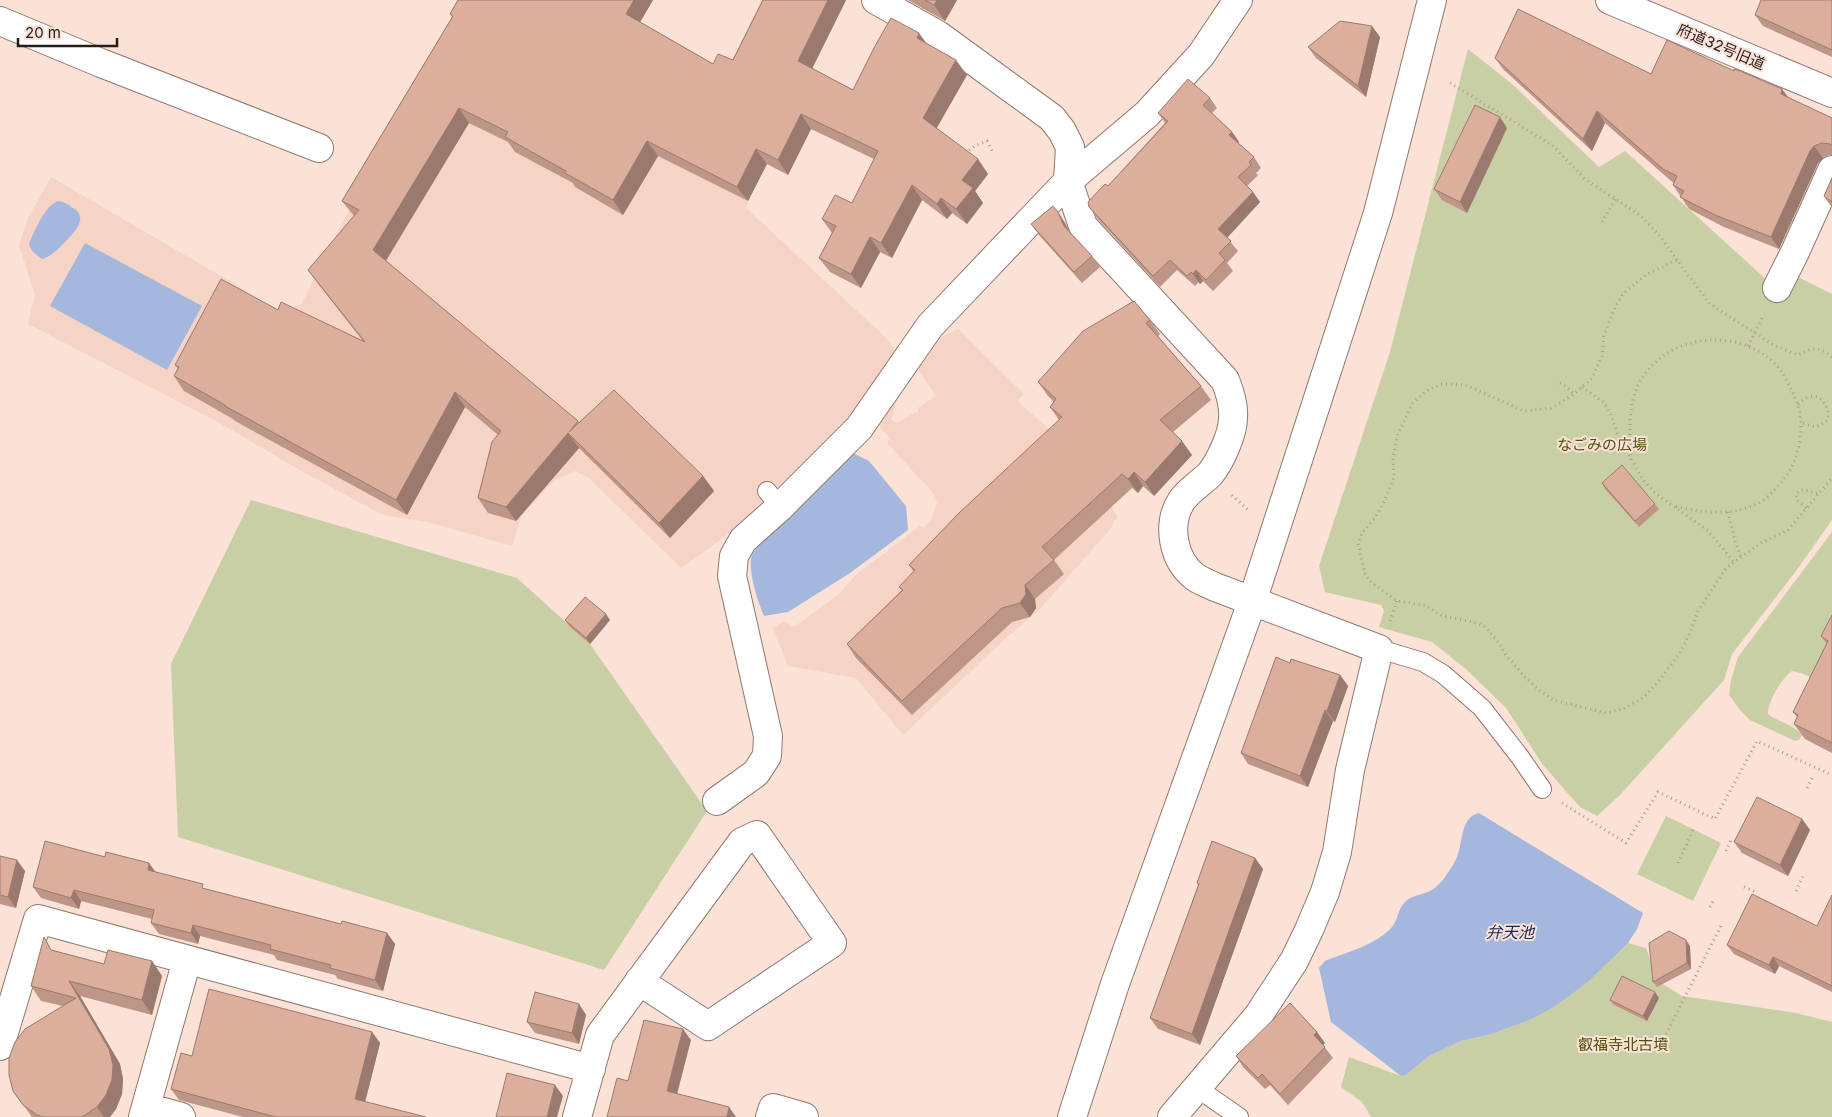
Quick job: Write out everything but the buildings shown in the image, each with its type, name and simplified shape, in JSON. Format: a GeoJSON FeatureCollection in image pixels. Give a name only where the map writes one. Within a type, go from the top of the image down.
{"type":"FeatureCollection","features":[{"type":"Feature","properties":{"kind":"street"},"geometry":{"type":"LineString","coordinates":[[876,0],[938,35],[1052,118],[1062,131],[1070,147],[1068,181],[1083,226],[1225,380],[1230,394],[1234,419],[1220,461],[1210,474],[1182,499],[1175,512],[1173,538],[1179,559],[1195,577],[1215,588],[1380,648],[1350,770],[1337,852],[1325,892],[1294,961],[1258,1016],[1172,1117]]}},
{"type":"Feature","properties":{"kind":"street"},"geometry":{"type":"LineString","coordinates":[[717,801],[756,773],[767,756],[768,736],[732,576],[734,556],[743,540],[773,499],[859,428],[930,326],[1068,181],[1147,114],[1201,55],[1238,0]]}},
{"type":"Feature","properties":{"kind":"street"},"geometry":{"type":"LineString","coordinates":[[1072,1117],[1115,984],[1252,602],[1378,213],[1432,0]]}},
{"type":"Feature","properties":{"kind":"street","name":"府道32号旧道"},"geometry":{"type":"LineString","coordinates":[[1610,0],[1832,94]]}},
{"type":"Feature","properties":{"kind":"street"},"geometry":{"type":"LineString","coordinates":[[0,21],[101,64],[319,148]]}},
{"type":"Feature","properties":{"kind":"street"},"geometry":{"type":"LineString","coordinates":[[1777,288],[1832,170]]}},
{"type":"Feature","properties":{"kind":"street"},"geometry":{"type":"LineString","coordinates":[[577,1117],[600,1035],[639,981],[742,842],[757,835],[832,944],[708,1026],[639,981]]}},
{"type":"Feature","properties":{"kind":"street"},"geometry":{"type":"LineString","coordinates":[[0,1046],[38,919],[591,1069]]}},
{"type":"Feature","properties":{"kind":"street"},"geometry":{"type":"LineString","coordinates":[[181,1117],[145,1112],[187,960]]}},
{"type":"Feature","properties":{"kind":"street"},"geometry":{"type":"LineString","coordinates":[[770,1117],[773,1108],[804,1117]]}},
{"type":"Feature","properties":{"kind":"lane"},"geometry":{"type":"LineString","coordinates":[[1380,648],[1423,662],[1444,674],[1482,708],[1542,789]]}},
{"type":"Feature","properties":{"kind":"lane"},"geometry":{"type":"LineString","coordinates":[[1197,1088],[1239,1117]]}},
{"type":"Feature","properties":{"kind":"path"},"geometry":{"type":"LineString","coordinates":[[1450,83],[1552,145],[1585,179],[1641,216],[1660,236],[1710,304],[1775,346],[1798,355],[1811,348],[1822,350],[1832,357]]}},
{"type":"Feature","properties":{"kind":"path"},"geometry":{"type":"LineString","coordinates":[[962,155],[987,140],[992,153]]}},
{"type":"Feature","properties":{"kind":"path"},"geometry":{"type":"LineString","coordinates":[[1602,222],[1615,199]]}},
{"type":"Feature","properties":{"kind":"path"},"geometry":{"type":"LineString","coordinates":[[1677,260],[1647,274],[1624,293],[1615,307],[1604,336],[1602,356],[1592,378],[1574,394],[1551,408],[1524,411],[1466,385],[1442,384],[1426,391],[1414,403],[1398,434],[1393,458],[1394,477],[1383,504],[1374,519],[1362,533],[1358,542],[1365,574],[1372,583],[1397,600],[1425,605],[1442,616],[1484,626],[1506,655],[1539,690],[1553,700],[1606,713],[1622,709],[1644,697],[1680,653],[1698,611],[1726,568],[1761,543],[1788,530],[1832,478]]}},
{"type":"Feature","properties":{"kind":"path"},"geometry":{"type":"LineString","coordinates":[[1748,346],[1755,333]]}},
{"type":"Feature","properties":{"kind":"path"},"geometry":{"type":"LineString","coordinates":[[1630,460],[1629,426],[1635,394],[1655,362],[1682,345],[1722,339],[1748,346],[1781,371],[1798,404],[1801,423],[1801,435],[1795,460],[1787,477],[1760,503],[1740,511],[1716,514],[1674,506]]}},
{"type":"Feature","properties":{"kind":"path"},"geometry":{"type":"LineString","coordinates":[[1560,383],[1574,394]]}},
{"type":"Feature","properties":{"kind":"path"},"geometry":{"type":"LineString","coordinates":[[1582,387],[1603,402],[1610,412],[1630,460],[1643,480],[1655,493],[1707,530],[1734,562]]}},
{"type":"Feature","properties":{"kind":"path"},"geometry":{"type":"LineString","coordinates":[[1798,404],[1804,398],[1819,397],[1830,409],[1829,415],[1822,426],[1810,427],[1801,423]]}},
{"type":"Feature","properties":{"kind":"path"},"geometry":{"type":"LineString","coordinates":[[1806,508],[1798,501],[1796,496],[1800,490],[1818,494]]}},
{"type":"Feature","properties":{"kind":"path"},"geometry":{"type":"LineString","coordinates":[[1228,492],[1249,511]]}},
{"type":"Feature","properties":{"kind":"path"},"geometry":{"type":"LineString","coordinates":[[1728,512],[1741,557]]}},
{"type":"Feature","properties":{"kind":"path"},"geometry":{"type":"LineString","coordinates":[[1542,789],[1626,843],[1658,792],[1715,819],[1757,741],[1832,774]]}},
{"type":"Feature","properties":{"kind":"path"},"geometry":{"type":"LineString","coordinates":[[1807,788],[1813,776]]}},
{"type":"Feature","properties":{"kind":"path"},"geometry":{"type":"LineString","coordinates":[[1678,862],[1693,830]]}},
{"type":"Feature","properties":{"kind":"path"},"geometry":{"type":"LineString","coordinates":[[1726,851],[1731,840]]}},
{"type":"Feature","properties":{"kind":"path"},"geometry":{"type":"LineString","coordinates":[[1796,891],[1804,874]]}},
{"type":"Feature","properties":{"kind":"path"},"geometry":{"type":"LineString","coordinates":[[1744,887],[1756,892]]}},
{"type":"Feature","properties":{"kind":"path"},"geometry":{"type":"LineString","coordinates":[[1710,908],[1714,900]]}},
{"type":"Feature","properties":{"kind":"path"},"geometry":{"type":"LineString","coordinates":[[1666,1034],[1722,924]]}},
{"type":"Feature","properties":{"kind":"shaded area"},"geometry":{"type":"Polygon","coordinates":[[[761,0],[846,0],[746,208],[883,335],[900,356],[867,400],[779,491],[775,484],[767,491],[765,502],[741,525],[681,568],[589,478],[575,471],[554,481],[521,516],[512,546],[428,522],[383,515],[305,473],[216,421],[28,324],[35,295],[19,245],[28,218],[51,177],[243,289],[277,315],[301,305],[365,179],[463,31],[690,54],[728,69],[761,0]]]}},
{"type":"Feature","properties":{"kind":"shaded area"},"geometry":{"type":"Polygon","coordinates":[[[958,329],[1024,394],[1017,401],[1080,456],[1118,517],[1113,522],[1112,527],[1040,609],[1005,639],[903,735],[856,678],[788,666],[773,628],[784,621],[794,627],[838,595],[857,574],[920,526],[924,527],[931,520],[937,503],[934,494],[887,443],[890,439],[877,423],[894,401],[896,403],[891,420],[897,423],[918,411],[919,407],[936,396],[918,369],[943,336],[958,329]]]}},
{"type":"Feature","properties":{"kind":"green space","name":"なごみの広場"},"geometry":{"type":"Polygon","coordinates":[[[1468,49],[1512,84],[1599,167],[1625,151],[1769,282],[1780,268],[1832,294],[1832,520],[1796,571],[1732,654],[1724,680],[1620,795],[1597,816],[1580,807],[1543,765],[1506,708],[1467,670],[1432,642],[1379,627],[1384,611],[1381,605],[1325,592],[1319,566],[1390,352],[1468,49]]]}},
{"type":"Feature","properties":{"kind":"green space"},"geometry":{"type":"Polygon","coordinates":[[[251,500],[517,578],[590,644],[707,811],[604,970],[178,837],[171,664],[251,500]]]}},
{"type":"Feature","properties":{"kind":"green space"},"geometry":{"type":"Polygon","coordinates":[[[1832,532],[1832,687],[1792,671],[1776,691],[1768,709],[1768,714],[1802,735],[1799,740],[1795,741],[1750,720],[1729,695],[1731,680],[1738,657],[1832,532]]]}},
{"type":"Feature","properties":{"kind":"green space"},"geometry":{"type":"Polygon","coordinates":[[[1666,816],[1721,843],[1693,901],[1637,874],[1666,816]]]}},
{"type":"Feature","properties":{"kind":"green space","name":"叡福寺北古墳"},"geometry":{"type":"Polygon","coordinates":[[[1628,943],[1646,948],[1658,981],[1682,996],[1796,1013],[1832,1022],[1832,1117],[1371,1117],[1362,1102],[1341,1087],[1349,1057],[1401,1076],[1406,1075],[1429,1056],[1461,1041],[1492,1034],[1532,1019],[1588,982],[1628,943]]]}},
{"type":"Feature","properties":{"kind":"water"},"geometry":{"type":"Polygon","coordinates":[[[59,201],[78,212],[80,221],[72,235],[59,248],[42,259],[32,251],[29,244],[45,212],[54,203],[59,201]]]}},
{"type":"Feature","properties":{"kind":"water"},"geometry":{"type":"Polygon","coordinates":[[[85,243],[202,306],[167,370],[50,306],[85,243]]]}},
{"type":"Feature","properties":{"kind":"water"},"geometry":{"type":"Polygon","coordinates":[[[853,453],[869,461],[906,506],[908,530],[850,573],[788,612],[764,616],[756,595],[751,569],[752,555],[758,544],[853,453]]]}},
{"type":"Feature","properties":{"kind":"water","name":"弁天池"},"geometry":{"type":"Polygon","coordinates":[[[1479,813],[1643,913],[1637,929],[1628,943],[1588,982],[1555,1006],[1532,1019],[1492,1034],[1461,1041],[1429,1056],[1406,1075],[1401,1076],[1331,1022],[1319,968],[1325,961],[1378,939],[1392,927],[1400,908],[1406,901],[1434,889],[1445,877],[1456,859],[1466,824],[1473,815],[1479,813]]]}}]}
